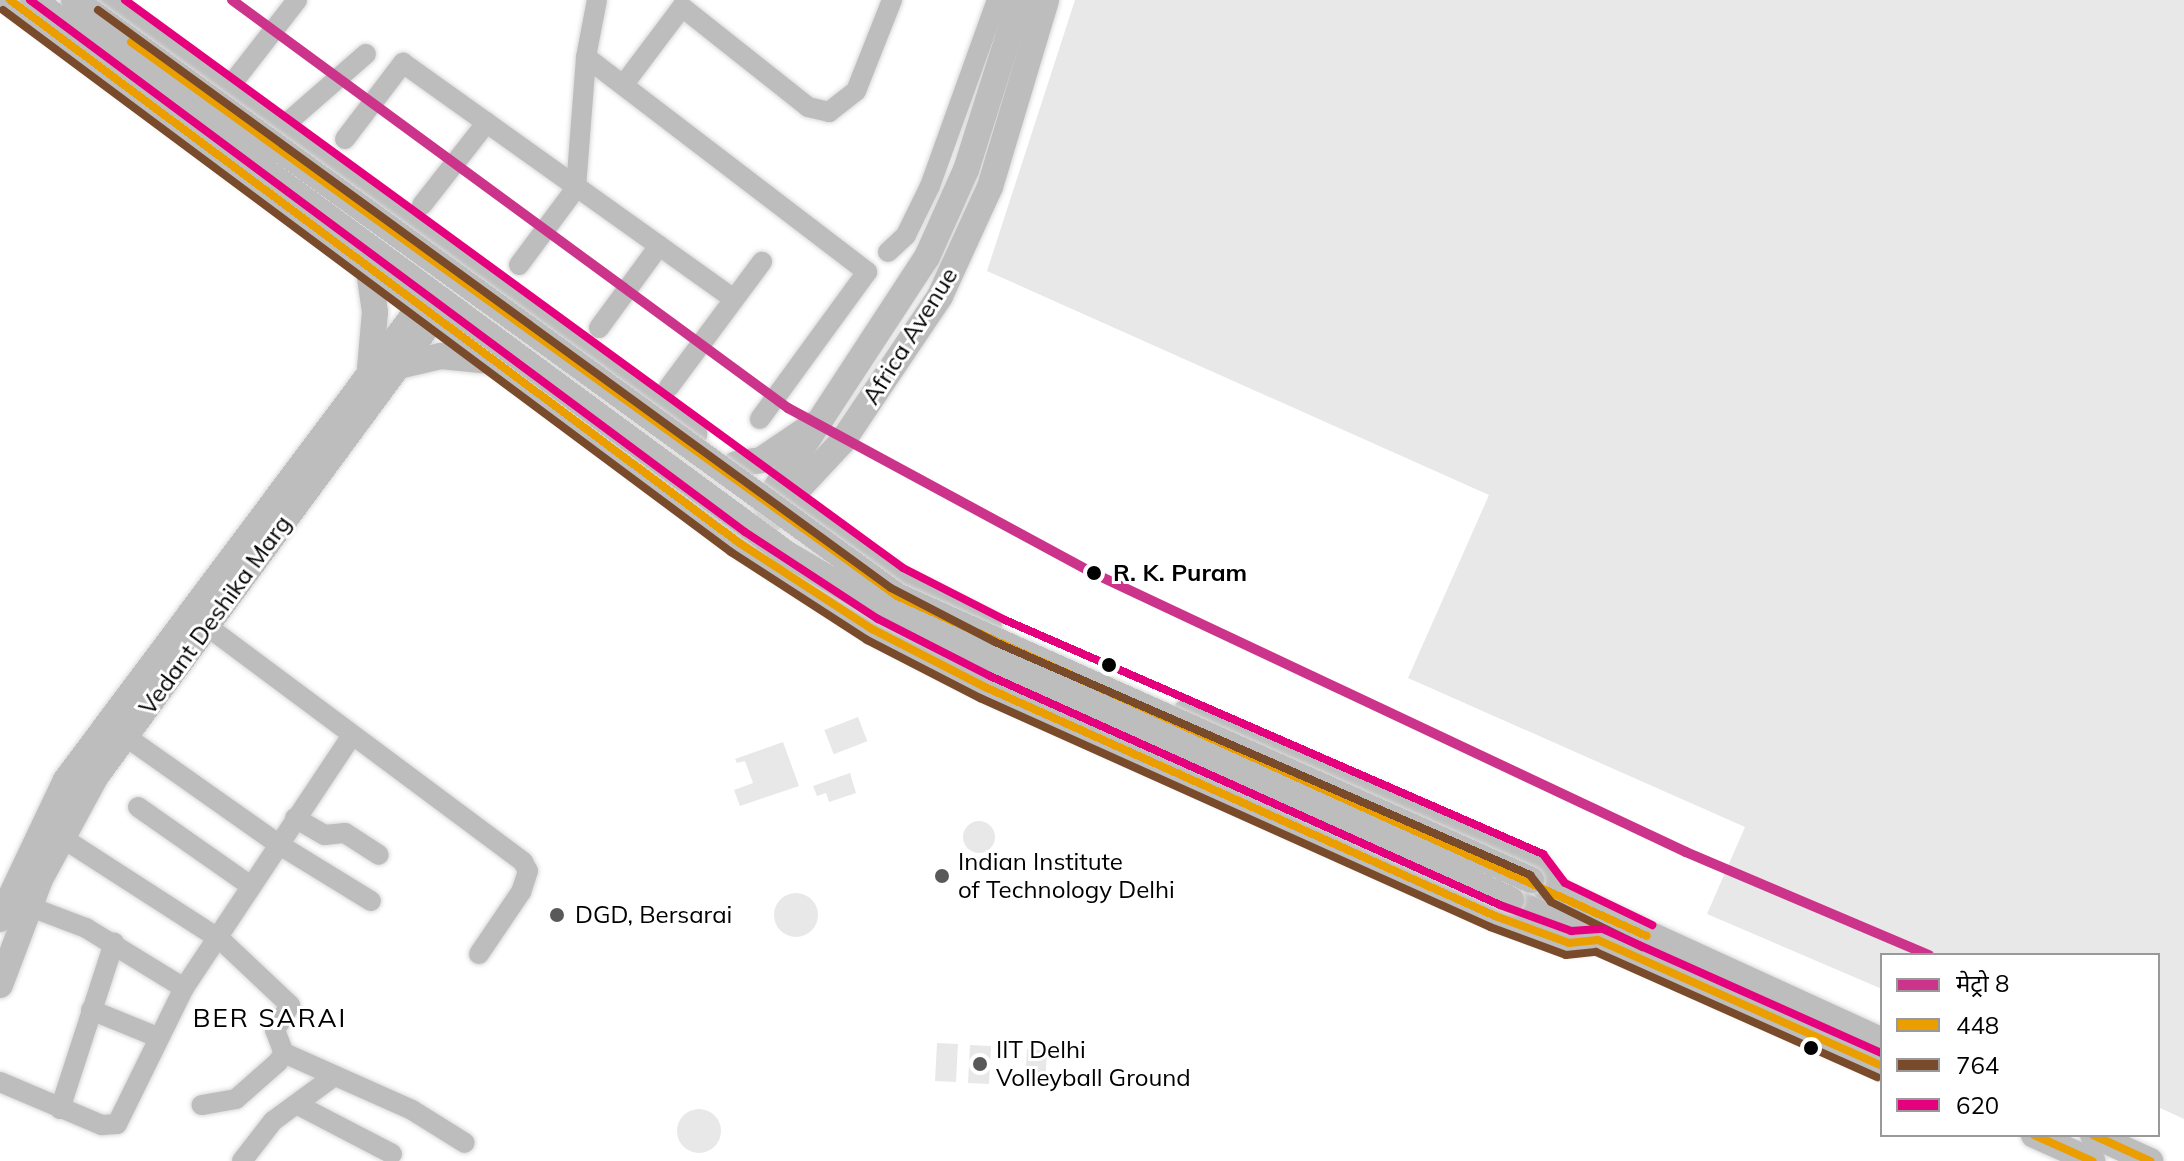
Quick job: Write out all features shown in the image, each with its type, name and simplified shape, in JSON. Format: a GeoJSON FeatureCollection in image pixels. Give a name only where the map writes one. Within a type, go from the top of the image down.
{"type":"FeatureCollection","features":[{"type":"Feature","properties":{"kind":"main road"},"geometry":{"type":"LineString","coordinates":[[10,0],[369,271],[738,543],[872,629],[985,687],[1495,916],[1569,943],[1598,940]]}},
{"type":"Feature","properties":{"kind":"main road"},"geometry":{"type":"LineString","coordinates":[[33,0],[787,554],[887,613],[1598,940],[1880,1065]]}},
{"type":"Feature","properties":{"kind":"main road"},"geometry":{"type":"LineString","coordinates":[[74,0],[897,596],[1880,1040]]}},
{"type":"Feature","properties":{"kind":"main road"},"geometry":{"type":"LineString","coordinates":[[105,0],[864,555],[1000,631],[1538,865],[1557,892]]}},
{"type":"Feature","properties":{"kind":"main road","name":"Africa Avenue"},"geometry":{"type":"LineString","coordinates":[[790,503],[824,417],[927,257],[966,170],[1020,0]]}},
{"type":"Feature","properties":{"kind":"main road","name":"Africa Avenue"},"geometry":{"type":"LineString","coordinates":[[738,543],[790,503],[842,442],[940,296],[990,187],[1046,0]]}},
{"type":"Feature","properties":{"kind":"main road"},"geometry":{"type":"LineString","coordinates":[[299,218],[327,220],[342,205],[344,184],[331,167]]}},
{"type":"Feature","properties":{"kind":"main road","name":"Vedant Deshika Marg"},"geometry":{"type":"LineString","coordinates":[[0,985],[28,906],[61,837],[125,736],[152,704],[198,619],[369,371],[466,265]]}},
{"type":"Feature","properties":{"kind":"main road"},"geometry":{"type":"LineString","coordinates":[[369,271],[375,349],[369,371]]}},
{"type":"Feature","properties":{"kind":"main road","name":"Vedant Deshika Marg"},"geometry":{"type":"LineString","coordinates":[[0,919],[66,780],[130,689],[198,619],[398,366],[425,312]]}},
{"type":"Feature","properties":{"kind":"main road"},"geometry":{"type":"LineString","coordinates":[[398,366],[441,356],[494,361]]}},
{"type":"Feature","properties":{"kind":"main road"},"geometry":{"type":"LineString","coordinates":[[736,464],[761,460],[824,417]]}},
{"type":"Feature","properties":{"kind":"main road"},"geometry":{"type":"LineString","coordinates":[[831,601],[839,566],[848,556],[864,555]]}},
{"type":"Feature","properties":{"kind":"main road"},"geometry":{"type":"LineString","coordinates":[[2039,1137],[2081,1153],[2150,1161]]}},
{"type":"Feature","properties":{"kind":"street"},"geometry":{"type":"LineString","coordinates":[[227,90],[297,0]]}},
{"type":"Feature","properties":{"kind":"street"},"geometry":{"type":"LineString","coordinates":[[519,265],[576,188],[586,57],[597,0]]}},
{"type":"Feature","properties":{"kind":"street"},"geometry":{"type":"LineString","coordinates":[[624,84],[678,4],[808,107],[829,112],[856,91],[892,0]]}},
{"type":"Feature","properties":{"kind":"street"},"geometry":{"type":"LineString","coordinates":[[888,252],[906,235],[930,186],[997,0]]}},
{"type":"Feature","properties":{"kind":"street"},"geometry":{"type":"LineString","coordinates":[[280,129],[366,54]]}},
{"type":"Feature","properties":{"kind":"street"},"geometry":{"type":"LineString","coordinates":[[586,57],[867,272],[760,419]]}},
{"type":"Feature","properties":{"kind":"street"},"geometry":{"type":"LineString","coordinates":[[345,139],[403,63],[732,298]]}},
{"type":"Feature","properties":{"kind":"street"},"geometry":{"type":"LineString","coordinates":[[422,205],[487,122]]}},
{"type":"Feature","properties":{"kind":"street"},"geometry":{"type":"LineString","coordinates":[[599,328],[659,246]]}},
{"type":"Feature","properties":{"kind":"street"},"geometry":{"type":"LineString","coordinates":[[669,387],[732,298],[762,262]]}},
{"type":"Feature","properties":{"kind":"street"},"geometry":{"type":"LineString","coordinates":[[198,619],[351,737],[523,862],[528,871],[521,892],[479,954]]}},
{"type":"Feature","properties":{"kind":"street"},"geometry":{"type":"LineString","coordinates":[[130,689],[152,704]]}},
{"type":"Feature","properties":{"kind":"street"},"geometry":{"type":"LineString","coordinates":[[125,736],[278,844],[371,901]]}},
{"type":"Feature","properties":{"kind":"street"},"geometry":{"type":"LineString","coordinates":[[0,1082],[102,1125],[117,1124],[157,1037],[184,988],[221,940],[251,886],[351,737]]}},
{"type":"Feature","properties":{"kind":"street"},"geometry":{"type":"LineString","coordinates":[[138,807],[251,886]]}},
{"type":"Feature","properties":{"kind":"street"},"geometry":{"type":"LineString","coordinates":[[295,818],[325,835],[345,833],[379,855]]}},
{"type":"Feature","properties":{"kind":"street"},"geometry":{"type":"LineString","coordinates":[[61,837],[221,940],[290,1005],[275,1030],[284,1053],[412,1110],[465,1143]]}},
{"type":"Feature","properties":{"kind":"street"},"geometry":{"type":"LineString","coordinates":[[28,906],[114,943],[184,988]]}},
{"type":"Feature","properties":{"kind":"street"},"geometry":{"type":"LineString","coordinates":[[60,1109],[114,943]]}},
{"type":"Feature","properties":{"kind":"street"},"geometry":{"type":"LineString","coordinates":[[91,1010],[157,1037]]}},
{"type":"Feature","properties":{"kind":"street"},"geometry":{"type":"LineString","coordinates":[[202,1105],[236,1099],[284,1053]]}},
{"type":"Feature","properties":{"kind":"street"},"geometry":{"type":"LineString","coordinates":[[242,1161],[273,1121],[333,1077]]}},
{"type":"Feature","properties":{"kind":"street"},"geometry":{"type":"LineString","coordinates":[[298,1105],[392,1154]]}},
{"type":"Feature","properties":{"kind":"shaded area"},"geometry":{"type":"Polygon","coordinates":[[[1075,0],[2184,0],[2184,1119],[2160,1108],[2160,953],[1880,953],[1880,988],[1707,914],[1745,827],[1408,678],[1489,495],[987,271],[1075,0]]]}},
{"type":"Feature","properties":{"kind":"shaded area"},"geometry":{"type":"Polygon","coordinates":[[[858,717],[867,741],[834,754],[824,730],[858,717]]]}},
{"type":"Feature","properties":{"kind":"shaded area"},"geometry":{"type":"Polygon","coordinates":[[[783,742],[799,786],[740,806],[734,790],[753,783],[745,761],[737,763],[735,759],[783,742]]]}},
{"type":"Feature","properties":{"kind":"shaded area"},"geometry":{"type":"Polygon","coordinates":[[[850,773],[856,793],[829,802],[826,793],[817,796],[813,786],[850,773]]]}},
{"type":"Feature","properties":{"kind":"shaded area"},"geometry":{"type":"Polygon","coordinates":[[[979,821],[990,826],[995,837],[990,848],[979,853],[968,848],[963,837],[968,826],[979,821]]]}},
{"type":"Feature","properties":{"kind":"shaded area"},"geometry":{"type":"Polygon","coordinates":[[[796,893],[811,900],[818,915],[811,930],[796,937],[781,930],[774,915],[781,900],[796,893]]]}},
{"type":"Feature","properties":{"kind":"shaded area","name":"IIT Delhi Volleyball Ground"},"geometry":{"type":"Polygon","coordinates":[[[937,1043],[958,1044],[956,1082],[935,1081],[937,1043]]]}},
{"type":"Feature","properties":{"kind":"shaded area","name":"IIT Delhi Volleyball Ground"},"geometry":{"type":"Polygon","coordinates":[[[970,1045],[991,1046],[989,1084],[968,1083],[970,1045]]]}},
{"type":"Feature","properties":{"kind":"shaded area","name":"IIT Delhi Volleyball Ground"},"geometry":{"type":"Polygon","coordinates":[[[1027,1049],[1047,1050],[1045,1088],[1025,1087],[1027,1049]]]}},
{"type":"Feature","properties":{"kind":"shaded area"},"geometry":{"type":"Polygon","coordinates":[[[699,1109],[714,1116],[721,1131],[714,1146],[699,1153],[684,1146],[677,1131],[684,1116],[699,1109]]]}},
{"type":"Feature","properties":{"kind":"metro line","name":"8"},"geometry":{"type":"LineString","coordinates":[[232,0],[788,408],[1093,573],[1686,852],[1924,953]]}},
{"type":"Feature","properties":{"kind":"transit line","name":"448"},"geometry":{"type":"LineString","coordinates":[[10,0],[738,542],[872,629],[985,687],[1495,916],[1569,943],[1598,940],[1880,1065]]}},
{"type":"Feature","properties":{"kind":"transit line","name":"620"},"geometry":{"type":"LineString","coordinates":[[30,0],[745,532],[878,619],[990,676],[1500,905],[1571,931],[1603,929],[1880,1052]]}},
{"type":"Feature","properties":{"kind":"transit line","name":"620"},"geometry":{"type":"LineString","coordinates":[[125,0],[903,568],[1005,620],[1543,854],[1565,883],[1652,925]]}},
{"type":"Feature","properties":{"kind":"transit line","name":"764"},"geometry":{"type":"LineString","coordinates":[[3,10],[731,552],[867,640],[980,698],[1490,927],[1566,955],[1596,952],[1877,1077]]}},
{"type":"Feature","properties":{"kind":"transit line","name":"764"},"geometry":{"type":"LineString","coordinates":[[98,10],[891,588],[995,642],[1530,875],[1551,902],[1642,947]]}},
{"type":"Feature","properties":{"kind":"transit line","name":"448"},"geometry":{"type":"LineString","coordinates":[[131,42],[897,596],[1647,936]]}},
{"type":"Feature","properties":{"kind":"transit line","name":"448"},"geometry":{"type":"LineString","coordinates":[[2038,1137],[2092,1161]]}},
{"type":"Feature","properties":{"kind":"transit line","name":"448"},"geometry":{"type":"LineString","coordinates":[[2097,1137],[2150,1161]]}},
{"type":"Feature","properties":{"kind":"place","name":"R. K. Puram"},"geometry":{"type":"Point","coordinates":[1094,573]}},
{"type":"Feature","properties":{"kind":"place","name":"Indian Institute of Technology Delhi"},"geometry":{"type":"Point","coordinates":[942,876]}},
{"type":"Feature","properties":{"kind":"place","name":"DGD, Bersarai"},"geometry":{"type":"Point","coordinates":[557,915]}},
{"type":"Feature","properties":{"kind":"place","name":"IIT Delhi Volleyball Ground"},"geometry":{"type":"Point","coordinates":[980,1064]}},
{"type":"Feature","properties":{"kind":"district","name":"BER SARAI"},"geometry":{"type":"Point","coordinates":[270,1018]}}]}
